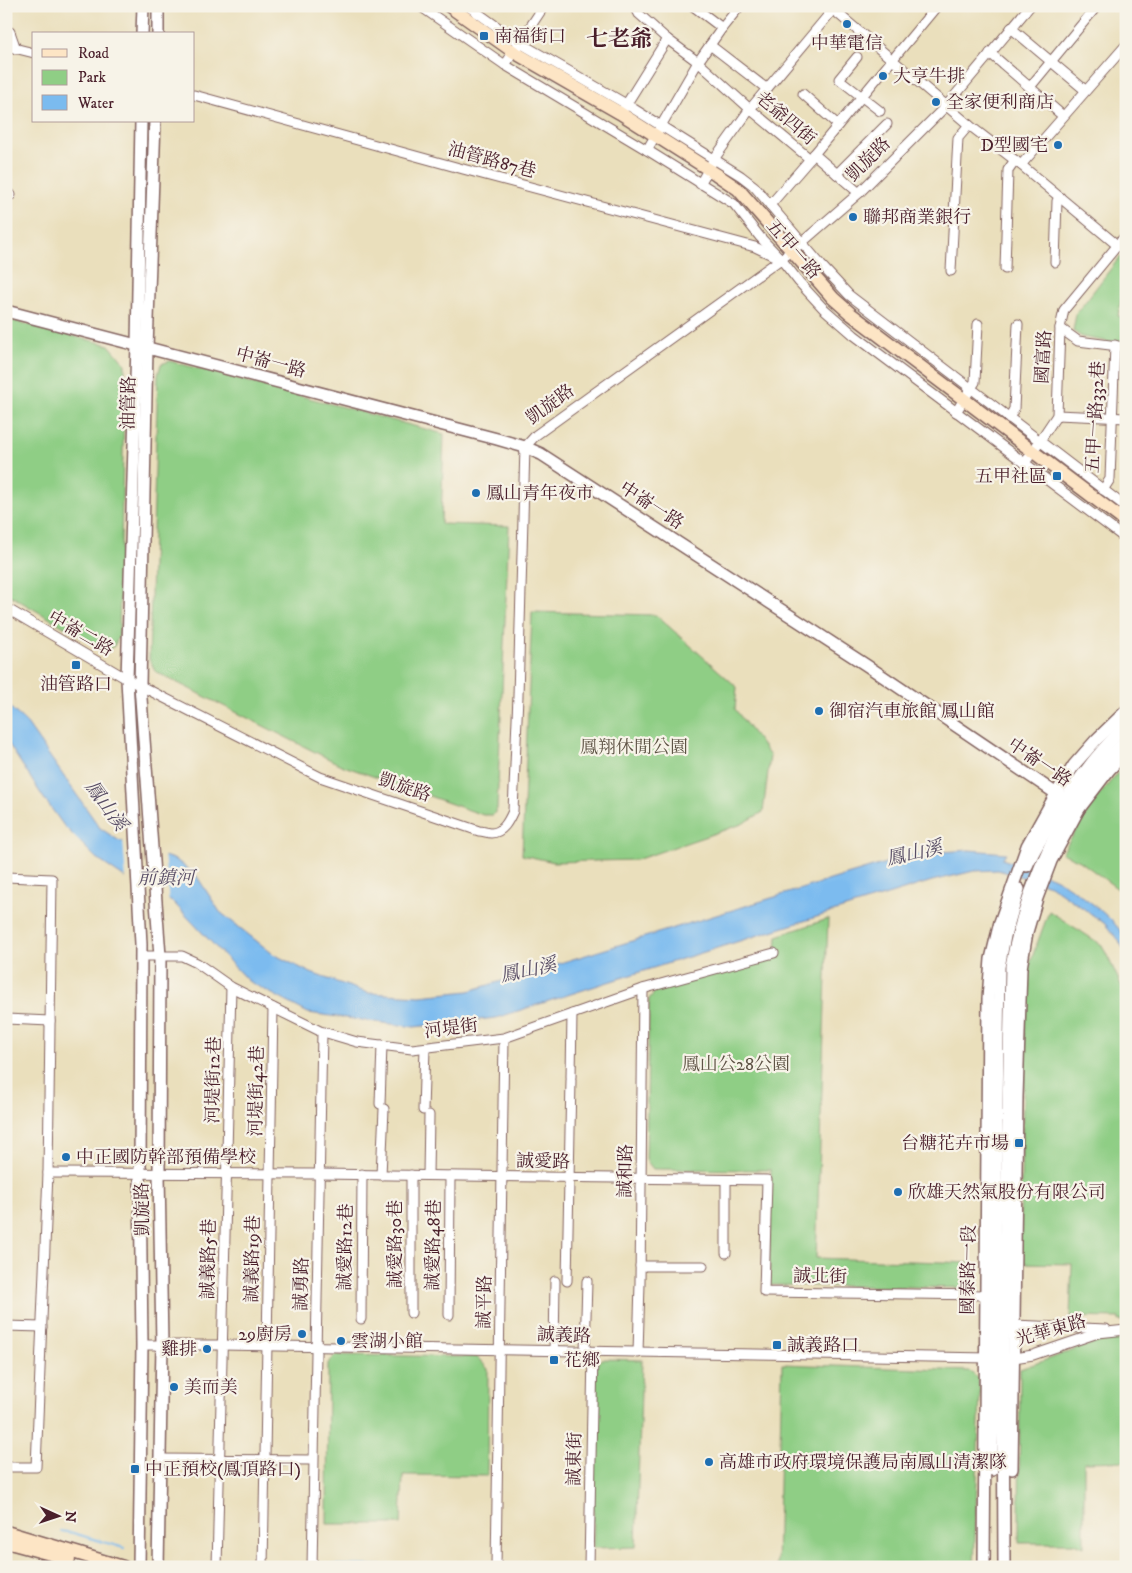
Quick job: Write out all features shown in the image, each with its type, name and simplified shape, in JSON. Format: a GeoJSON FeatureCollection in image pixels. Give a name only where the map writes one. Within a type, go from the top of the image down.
{"type":"FeatureCollection","features":[{"type":"Feature","properties":{"kind":"main road","name":"五甲一路"},"geometry":{"type":"LineString","coordinates":[[449,6],[624,108],[711,164],[797,247],[833,298],[851,314],[964,400],[1037,446],[1126,522]]}},
{"type":"Feature","properties":{"kind":"main road"},"geometry":{"type":"LineString","coordinates":[[6,1532],[123,1567]]}},
{"type":"Feature","properties":{"kind":"main road"},"geometry":{"type":"LineString","coordinates":[[6,1542],[95,1567]]}},
{"type":"Feature","properties":{"kind":"street"},"geometry":{"type":"LineString","coordinates":[[142,32],[143,6]]}},
{"type":"Feature","properties":{"kind":"street"},"geometry":{"type":"LineString","coordinates":[[158,6],[158,32]]}},
{"type":"Feature","properties":{"kind":"street","name":"五甲一路"},"geometry":{"type":"LineString","coordinates":[[420,6],[505,64],[734,204],[799,282],[823,308],[854,335],[1126,539]]}},
{"type":"Feature","properties":{"kind":"street","name":"五甲一路"},"geometry":{"type":"LineString","coordinates":[[468,6],[517,47]]}},
{"type":"Feature","properties":{"kind":"street"},"geometry":{"type":"LineString","coordinates":[[505,64],[544,6]]}},
{"type":"Feature","properties":{"kind":"street"},"geometry":{"type":"LineString","coordinates":[[694,6],[722,28]]}},
{"type":"Feature","properties":{"kind":"street"},"geometry":{"type":"LineString","coordinates":[[648,150],[698,62],[740,6]]}},
{"type":"Feature","properties":{"kind":"street","name":"老爺四街"},"geometry":{"type":"LineString","coordinates":[[638,8],[639,14],[667,39],[698,62],[750,109],[812,157],[937,6]]}},
{"type":"Feature","properties":{"kind":"street","name":"凱旋路"},"geometry":{"type":"LineString","coordinates":[[140,686],[320,777],[479,831],[492,833],[501,830],[509,821],[513,811],[525,447],[536,435],[797,247],[859,193],[947,105],[1030,6]]}},
{"type":"Feature","properties":{"kind":"street"},"geometry":{"type":"LineString","coordinates":[[1030,87],[1097,6]]}},
{"type":"Feature","properties":{"kind":"street"},"geometry":{"type":"LineString","coordinates":[[700,184],[711,164],[750,109],[833,7],[969,125],[1117,245]]}},
{"type":"Feature","properties":{"kind":"street"},"geometry":{"type":"LineString","coordinates":[[1011,28],[1086,90]]}},
{"type":"Feature","properties":{"kind":"street"},"geometry":{"type":"LineString","coordinates":[[6,30],[10,32],[16,49]]}},
{"type":"Feature","properties":{"kind":"street"},"geometry":{"type":"LineString","coordinates":[[624,108],[667,39]]}},
{"type":"Feature","properties":{"kind":"street"},"geometry":{"type":"LineString","coordinates":[[710,45],[767,89]]}},
{"type":"Feature","properties":{"kind":"street"},"geometry":{"type":"LineString","coordinates":[[1004,269],[1008,170],[1018,163],[1063,116],[1126,45]]}},
{"type":"Feature","properties":{"kind":"street"},"geometry":{"type":"LineString","coordinates":[[6,46],[32,53]]}},
{"type":"Feature","properties":{"kind":"street"},"geometry":{"type":"LineString","coordinates":[[990,53],[1063,116]]}},
{"type":"Feature","properties":{"kind":"street"},"geometry":{"type":"LineString","coordinates":[[857,57],[839,79],[880,111]]}},
{"type":"Feature","properties":{"kind":"street"},"geometry":{"type":"LineString","coordinates":[[803,94],[838,125]]}},
{"type":"Feature","properties":{"kind":"street","name":"油管路87巷"},"geometry":{"type":"LineString","coordinates":[[195,95],[755,247],[781,259]]}},
{"type":"Feature","properties":{"kind":"street","name":"油管路"},"geometry":{"type":"LineString","coordinates":[[140,686],[141,122]]}},
{"type":"Feature","properties":{"kind":"street","name":"油管路"},"geometry":{"type":"LineString","coordinates":[[127,679],[142,346],[155,122]]}},
{"type":"Feature","properties":{"kind":"street"},"geometry":{"type":"LineString","coordinates":[[837,174],[887,124]]}},
{"type":"Feature","properties":{"kind":"street"},"geometry":{"type":"LineString","coordinates":[[952,271],[958,138],[969,125]]}},
{"type":"Feature","properties":{"kind":"street"},"geometry":{"type":"LineString","coordinates":[[770,205],[812,157],[837,174],[859,193]]}},
{"type":"Feature","properties":{"kind":"street","name":"五甲一路"},"geometry":{"type":"LineString","coordinates":[[711,164],[742,176],[754,186],[770,205],[797,247],[849,294],[1009,418],[1037,446],[1126,507]]}},
{"type":"Feature","properties":{"kind":"street"},"geometry":{"type":"LineString","coordinates":[[1055,262],[1057,201],[1060,197]]}},
{"type":"Feature","properties":{"kind":"street","name":"國富路"},"geometry":{"type":"LineString","coordinates":[[1057,415],[1060,328],[1067,307],[1126,235]]}},
{"type":"Feature","properties":{"kind":"street","name":"中崙一路"},"geometry":{"type":"LineString","coordinates":[[6,312],[525,447],[541,454],[866,665],[1068,802]]}},
{"type":"Feature","properties":{"kind":"street"},"geometry":{"type":"LineString","coordinates":[[956,412],[975,382],[978,324]]}},
{"type":"Feature","properties":{"kind":"street"},"geometry":{"type":"LineString","coordinates":[[1009,418],[1014,409],[1018,324]]}},
{"type":"Feature","properties":{"kind":"street"},"geometry":{"type":"LineString","coordinates":[[1060,328],[1078,341],[1126,347]]}},
{"type":"Feature","properties":{"kind":"street"},"geometry":{"type":"LineString","coordinates":[[878,353],[895,330]]}},
{"type":"Feature","properties":{"kind":"street","name":"五甲一路332巷"},"geometry":{"type":"LineString","coordinates":[[1103,490],[1110,479],[1116,345]]}},
{"type":"Feature","properties":{"kind":"street"},"geometry":{"type":"LineString","coordinates":[[1025,464],[1057,415],[1126,418]]}},
{"type":"Feature","properties":{"kind":"street","name":"中崙二路"},"geometry":{"type":"LineString","coordinates":[[6,608],[140,686]]}},
{"type":"Feature","properties":{"kind":"street","name":"凱旋路"},"geometry":{"type":"LineString","coordinates":[[127,679],[141,918],[140,1174],[142,1345],[139,1567]]}},
{"type":"Feature","properties":{"kind":"street","name":"凱旋路"},"geometry":{"type":"LineString","coordinates":[[140,686],[160,956],[159,1174],[162,1344],[158,1567]]}},
{"type":"Feature","properties":{"kind":"street"},"geometry":{"type":"LineString","coordinates":[[1068,802],[1074,765],[1126,711]]}},
{"type":"Feature","properties":{"kind":"street"},"geometry":{"type":"LineString","coordinates":[[1025,892],[1038,856],[1068,802],[1095,759],[1126,725]]}},
{"type":"Feature","properties":{"kind":"street"},"geometry":{"type":"LineString","coordinates":[[1025,892],[1038,856],[1068,802],[1126,740]]}},
{"type":"Feature","properties":{"kind":"street"},"geometry":{"type":"LineString","coordinates":[[1068,802],[1109,770],[1126,752]]}},
{"type":"Feature","properties":{"kind":"street"},"geometry":{"type":"LineString","coordinates":[[6,877],[52,879],[48,1173],[36,1467],[6,1467]]}},
{"type":"Feature","properties":{"kind":"street","name":"國泰路一段"},"geometry":{"type":"LineString","coordinates":[[1008,1567],[1011,1549],[1008,1407],[986,1296],[988,999],[991,959],[1000,922],[1025,892]]}},
{"type":"Feature","properties":{"kind":"street","name":"國泰路一段"},"geometry":{"type":"LineString","coordinates":[[984,1567],[999,1358],[1014,1325],[1019,998],[1022,959],[1027,932],[1025,892]]}},
{"type":"Feature","properties":{"kind":"street","name":"國泰路一段"},"geometry":{"type":"LineString","coordinates":[[990,1567],[999,1358],[1000,967],[1005,936],[1025,892]]}},
{"type":"Feature","properties":{"kind":"street","name":"河堤街"},"geometry":{"type":"LineString","coordinates":[[141,956],[182,956],[197,963],[231,987],[322,1032],[357,1042],[412,1049],[504,1038],[643,989],[774,952]]}},
{"type":"Feature","properties":{"kind":"street","name":"河堤街12巷"},"geometry":{"type":"LineString","coordinates":[[227,1174],[231,987]]}},
{"type":"Feature","properties":{"kind":"street","name":"誠和路"},"geometry":{"type":"LineString","coordinates":[[638,1353],[643,989]]}},
{"type":"Feature","properties":{"kind":"street","name":"河堤街42巷"},"geometry":{"type":"LineString","coordinates":[[270,1174],[273,1008]]}},
{"type":"Feature","properties":{"kind":"street"},"geometry":{"type":"LineString","coordinates":[[567,1281],[572,1014]]}},
{"type":"Feature","properties":{"kind":"street"},"geometry":{"type":"LineString","coordinates":[[6,1019],[50,1021]]}},
{"type":"Feature","properties":{"kind":"street","name":"誠勇路"},"geometry":{"type":"LineString","coordinates":[[312,1567],[322,1032]]}},
{"type":"Feature","properties":{"kind":"street","name":"誠平路"},"geometry":{"type":"LineString","coordinates":[[496,1567],[504,1038]]}},
{"type":"Feature","properties":{"kind":"street"},"geometry":{"type":"LineString","coordinates":[[381,1175],[382,1045]]}},
{"type":"Feature","properties":{"kind":"street"},"geometry":{"type":"LineString","coordinates":[[425,1048],[428,1175]]}},
{"type":"Feature","properties":{"kind":"street","name":"誠愛路"},"geometry":{"type":"LineString","coordinates":[[48,1173],[362,1174],[767,1180]]}},
{"type":"Feature","properties":{"kind":"street","name":"誠義路5巷"},"geometry":{"type":"LineString","coordinates":[[217,1567],[227,1174]]}},
{"type":"Feature","properties":{"kind":"street","name":"誠義路19巷"},"geometry":{"type":"LineString","coordinates":[[263,1567],[270,1174]]}},
{"type":"Feature","properties":{"kind":"street","name":"誠愛路12巷"},"geometry":{"type":"LineString","coordinates":[[360,1320],[362,1174]]}},
{"type":"Feature","properties":{"kind":"street","name":"誠愛路30巷"},"geometry":{"type":"LineString","coordinates":[[411,1175],[411,1313]]}},
{"type":"Feature","properties":{"kind":"street","name":"誠愛路48巷"},"geometry":{"type":"LineString","coordinates":[[448,1314],[450,1176]]}},
{"type":"Feature","properties":{"kind":"street"},"geometry":{"type":"LineString","coordinates":[[726,1180],[726,1253]]}},
{"type":"Feature","properties":{"kind":"street","name":"誠北街"},"geometry":{"type":"LineString","coordinates":[[767,1180],[764,1292],[986,1296]]}},
{"type":"Feature","properties":{"kind":"street"},"geometry":{"type":"LineString","coordinates":[[640,1266],[703,1266]]}},
{"type":"Feature","properties":{"kind":"street"},"geometry":{"type":"LineString","coordinates":[[554,1351],[555,1281]]}},
{"type":"Feature","properties":{"kind":"street","name":"誠東街"},"geometry":{"type":"LineString","coordinates":[[587,1282],[589,1352],[589,1567]]}},
{"type":"Feature","properties":{"kind":"street","name":"光華東路"},"geometry":{"type":"LineString","coordinates":[[1014,1325],[1126,1330]]}},
{"type":"Feature","properties":{"kind":"street"},"geometry":{"type":"LineString","coordinates":[[6,1326],[42,1327]]}},
{"type":"Feature","properties":{"kind":"street","name":"光華東路"},"geometry":{"type":"LineString","coordinates":[[999,1358],[1033,1356],[1098,1334],[1126,1330]]}},
{"type":"Feature","properties":{"kind":"street","name":"誠義路"},"geometry":{"type":"LineString","coordinates":[[142,1345],[316,1346],[999,1358]]}},
{"type":"Feature","properties":{"kind":"street","name":"國泰路一段"},"geometry":{"type":"LineString","coordinates":[[1004,1567],[1008,1407]]}},
{"type":"Feature","properties":{"kind":"street"},"geometry":{"type":"LineString","coordinates":[[159,1459],[313,1460]]}},
{"type":"Feature","properties":{"kind":"green space"},"geometry":{"type":"Polygon","coordinates":[[[1126,255],[1126,275],[1118,316],[1126,318],[1126,345],[1082,337],[1073,331],[1076,314],[1119,258],[1126,255]]]}},
{"type":"Feature","properties":{"kind":"green space"},"geometry":{"type":"Polygon","coordinates":[[[6,319],[109,345],[125,364],[119,636],[114,646],[105,651],[6,593],[6,319]]]}},
{"type":"Feature","properties":{"kind":"green space"},"geometry":{"type":"Polygon","coordinates":[[[170,361],[444,434],[441,524],[509,526],[497,809],[493,815],[483,815],[341,765],[156,672],[149,659],[158,375],[161,364],[170,361]]]}},
{"type":"Feature","properties":{"kind":"green space","name":"鳳翔休閒公園"},"geometry":{"type":"Polygon","coordinates":[[[532,612],[656,615],[737,687],[735,709],[770,756],[763,812],[742,824],[636,860],[554,862],[522,855],[532,612]]]}},
{"type":"Feature","properties":{"kind":"green space"},"geometry":{"type":"Polygon","coordinates":[[[1126,763],[1126,895],[1080,861],[1062,853],[1095,800],[1126,763]]]}},
{"type":"Feature","properties":{"kind":"green space"},"geometry":{"type":"Polygon","coordinates":[[[1049,911],[1102,945],[1126,995],[1126,1321],[1119,1321],[1119,1318],[1070,1317],[1072,1264],[1019,1263],[1026,974],[1049,911]]]}},
{"type":"Feature","properties":{"kind":"green space","name":"鳳山公28公園"},"geometry":{"type":"Polygon","coordinates":[[[828,919],[816,1258],[974,1263],[976,1288],[769,1285],[771,1170],[653,1169],[646,1160],[649,999],[658,988],[776,954],[777,936],[828,919]]]}},
{"type":"Feature","properties":{"kind":"green space"},"geometry":{"type":"Polygon","coordinates":[[[1126,1340],[1126,1461],[1084,1462],[1084,1547],[1075,1543],[1019,1543],[1020,1369],[1097,1342],[1126,1340]]]}},
{"type":"Feature","properties":{"kind":"green space"},"geometry":{"type":"Polygon","coordinates":[[[336,1355],[477,1357],[488,1369],[487,1476],[403,1475],[401,1524],[327,1524],[328,1363],[336,1355]]]}},
{"type":"Feature","properties":{"kind":"green space"},"geometry":{"type":"Polygon","coordinates":[[[602,1359],[642,1360],[636,1547],[593,1548],[596,1364],[602,1359]]]}},
{"type":"Feature","properties":{"kind":"green space"},"geometry":{"type":"Polygon","coordinates":[[[782,1364],[970,1371],[978,1379],[980,1392],[974,1567],[777,1567],[782,1364]]]}},
{"type":"Feature","properties":{"kind":"water","name":"前鎮河"},"geometry":{"type":"Polygon","coordinates":[[[6,704],[25,721],[100,828],[118,840],[176,860],[196,875],[220,912],[273,954],[311,973],[368,993],[420,996],[469,991],[915,854],[969,850],[1006,853],[1002,859],[1035,870],[1062,882],[1106,915],[1122,933],[1126,941],[1126,953],[1104,923],[1050,885],[998,870],[974,871],[932,881],[496,1018],[414,1027],[308,1013],[248,981],[174,903],[122,876],[97,859],[64,826],[6,740],[6,704]]]}},
{"type":"Feature","properties":{"kind":"pier"},"geometry":{"type":"Polygon","coordinates":[[[123,839],[164,853],[169,903],[126,881],[123,839]]]}},
{"type":"Feature","properties":{"kind":"waterway"},"geometry":{"type":"LineString","coordinates":[[61,1531],[124,1548]]}},
{"type":"Feature","properties":{"kind":"waterway"},"geometry":{"type":"LineString","coordinates":[[326,1565],[445,1567]]}},
{"type":"Feature","properties":{"kind":"place","name":"中華電信"},"geometry":{"type":"Point","coordinates":[847,24]}},
{"type":"Feature","properties":{"kind":"place","name":"南福街口"},"geometry":{"type":"Point","coordinates":[484,36]}},
{"type":"Feature","properties":{"kind":"place","name":"大亨牛排"},"geometry":{"type":"Point","coordinates":[883,76]}},
{"type":"Feature","properties":{"kind":"place","name":"全家便利商店"},"geometry":{"type":"Point","coordinates":[936,102]}},
{"type":"Feature","properties":{"kind":"place","name":"D型國宅"},"geometry":{"type":"Point","coordinates":[1058,145]}},
{"type":"Feature","properties":{"kind":"place","name":"聯邦商業銀行"},"geometry":{"type":"Point","coordinates":[853,217]}},
{"type":"Feature","properties":{"kind":"place","name":"五甲社區"},"geometry":{"type":"Point","coordinates":[1057,476]}},
{"type":"Feature","properties":{"kind":"place","name":"鳳山青年夜市"},"geometry":{"type":"Point","coordinates":[476,493]}},
{"type":"Feature","properties":{"kind":"place","name":"油管路口"},"geometry":{"type":"Point","coordinates":[76,665]}},
{"type":"Feature","properties":{"kind":"place","name":"御宿汽車旅館 鳳山館"},"geometry":{"type":"Point","coordinates":[819,711]}},
{"type":"Feature","properties":{"kind":"place","name":"台糖花卉市場"},"geometry":{"type":"Point","coordinates":[1019,1143]}},
{"type":"Feature","properties":{"kind":"place","name":"中正國防幹部預備學校"},"geometry":{"type":"Point","coordinates":[66,1157]}},
{"type":"Feature","properties":{"kind":"place","name":"欣雄天然氣股份有限公司"},"geometry":{"type":"Point","coordinates":[898,1192]}},
{"type":"Feature","properties":{"kind":"place","name":"29廚房"},"geometry":{"type":"Point","coordinates":[302,1334]}},
{"type":"Feature","properties":{"kind":"place","name":"雲湖小館"},"geometry":{"type":"Point","coordinates":[341,1341]}},
{"type":"Feature","properties":{"kind":"place","name":"誠義路口"},"geometry":{"type":"Point","coordinates":[777,1345]}},
{"type":"Feature","properties":{"kind":"place","name":"雞排"},"geometry":{"type":"Point","coordinates":[207,1349]}},
{"type":"Feature","properties":{"kind":"place","name":"花鄉"},"geometry":{"type":"Point","coordinates":[554,1360]}},
{"type":"Feature","properties":{"kind":"place","name":"美而美"},"geometry":{"type":"Point","coordinates":[174,1387]}},
{"type":"Feature","properties":{"kind":"place","name":"高雄市政府環境保護局南鳳山清潔隊"},"geometry":{"type":"Point","coordinates":[709,1462]}},
{"type":"Feature","properties":{"kind":"place","name":"中正預校(鳳頂路口)"},"geometry":{"type":"Point","coordinates":[135,1469]}},
{"type":"Feature","properties":{"kind":"district","name":"七老爺"},"geometry":{"type":"Point","coordinates":[619,38]}},
{"type":"Feature","properties":{"kind":"water label","name":"鳳山溪"},"geometry":{"type":"Point","coordinates":[107,805]}},
{"type":"Feature","properties":{"kind":"water label","name":"鳳山溪"},"geometry":{"type":"Point","coordinates":[914,852]}},
{"type":"Feature","properties":{"kind":"water label","name":"鳳山溪"},"geometry":{"type":"Point","coordinates":[528,969]}}]}
